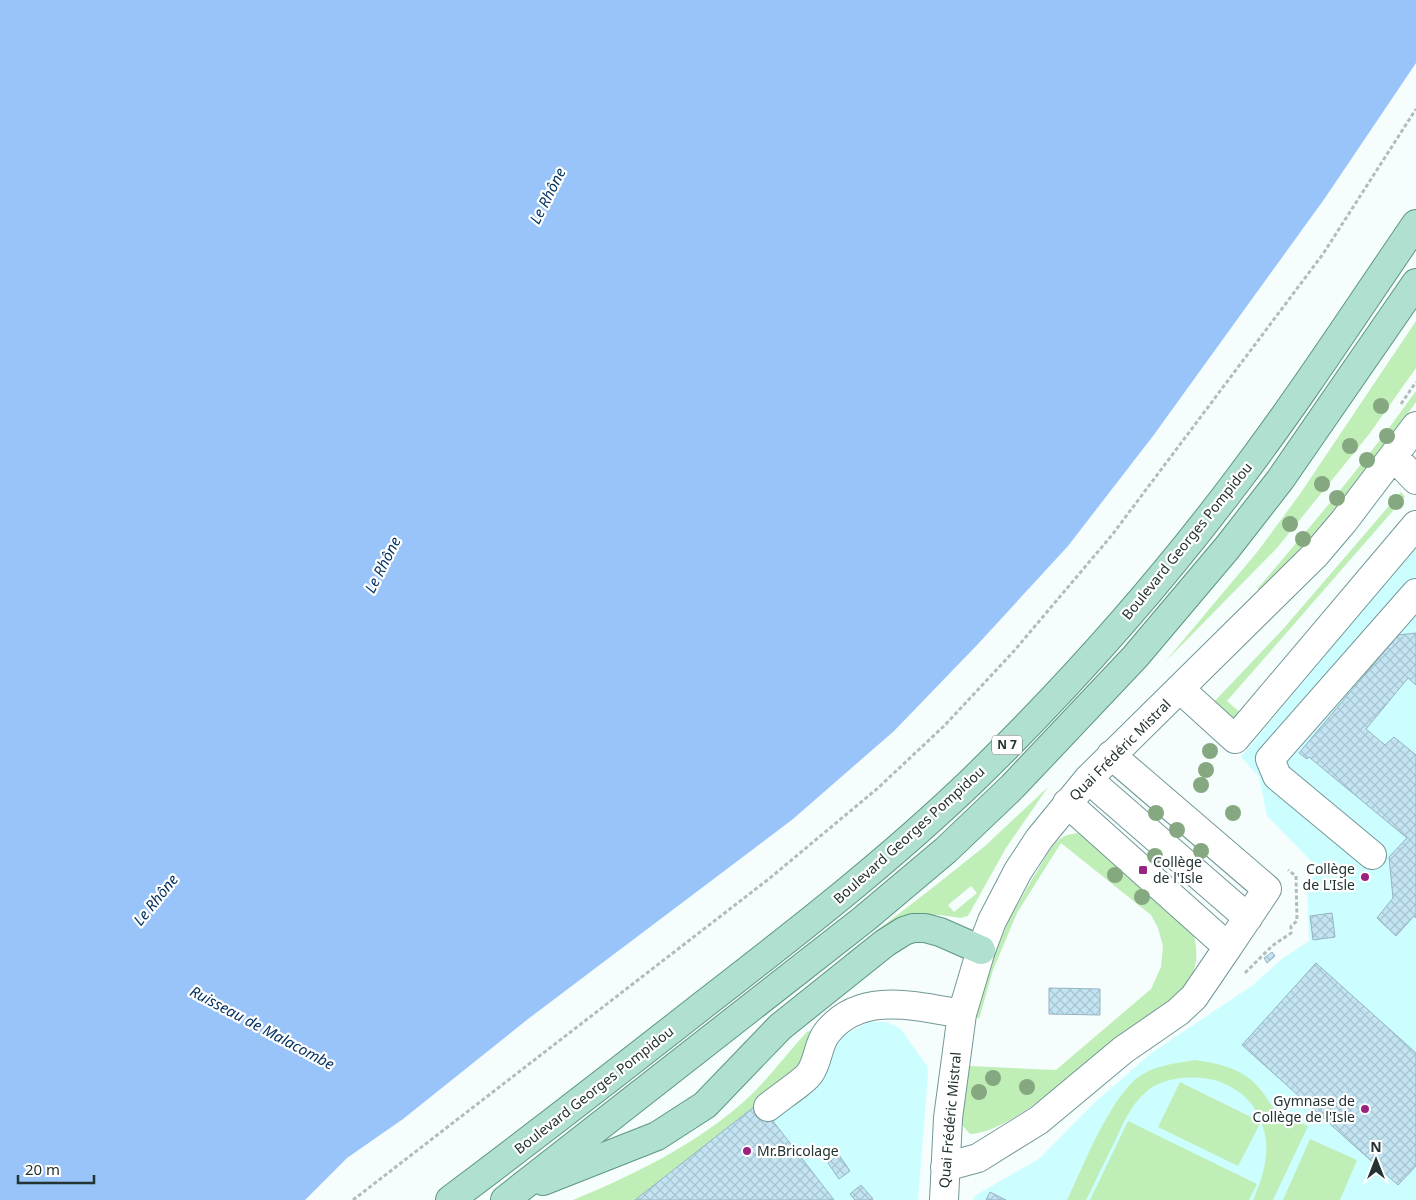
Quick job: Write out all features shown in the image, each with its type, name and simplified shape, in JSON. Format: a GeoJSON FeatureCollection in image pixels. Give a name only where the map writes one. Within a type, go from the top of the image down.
{"type":"FeatureCollection","features":[{"type":"Feature","properties":{"kind":"main road","name":"Boulevard Georges Pompidou"},"geometry":{"type":"LineString","coordinates":[[450,1200],[751,968],[859,881],[940,811],[1004,749],[1080,670],[1177,558],[1288,410],[1416,224]]}},
{"type":"Feature","properties":{"kind":"main road","name":"N 7"},"geometry":{"type":"LineString","coordinates":[[510,1196],[864,919],[946,850],[1012,788],[1135,656],[1227,548],[1280,480],[1416,283]]}},
{"type":"Feature","properties":{"kind":"main road"},"geometry":{"type":"LineString","coordinates":[[510,1196],[657,1136],[705,1104],[780,1028],[885,943],[904,931],[913,928],[925,928],[940,932],[981,950]]}},
{"type":"Feature","properties":{"kind":"street","name":"Quai Frédéric Mistral"},"geometry":{"type":"LineString","coordinates":[[944,1200],[944,1167],[948,1118],[962,1014],[981,950],[992,921],[1018,871],[1039,839],[1088,779],[1316,554],[1394,457],[1416,426]]}},
{"type":"Feature","properties":{"kind":"street"},"geometry":{"type":"LineString","coordinates":[[1394,457],[1416,480]]}},
{"type":"Feature","properties":{"kind":"street"},"geometry":{"type":"LineString","coordinates":[[1236,739],[1416,525]]}},
{"type":"Feature","properties":{"kind":"street"},"geometry":{"type":"LineString","coordinates":[[1270,759],[1416,593]]}},
{"type":"Feature","properties":{"kind":"street"},"geometry":{"type":"LineString","coordinates":[[1180,689],[1252,752],[1270,759],[1277,776],[1372,855]]}},
{"type":"Feature","properties":{"kind":"street"},"geometry":{"type":"LineString","coordinates":[[944,1167],[978,1158],[1039,1120],[1123,1050],[1178,1012],[1194,997],[1267,889],[1111,755]]}},
{"type":"Feature","properties":{"kind":"street"},"geometry":{"type":"LineString","coordinates":[[1088,779],[1248,918]]}},
{"type":"Feature","properties":{"kind":"street"},"geometry":{"type":"LineString","coordinates":[[1067,803],[1228,947]]}},
{"type":"Feature","properties":{"kind":"street"},"geometry":{"type":"LineString","coordinates":[[768,1107],[810,1074],[825,1035],[840,1019],[857,1008],[876,1004],[893,1004],[962,1014]]}},
{"type":"Feature","properties":{"kind":"path"},"geometry":{"type":"LineString","coordinates":[[354,1200],[770,878],[878,788],[944,726],[1014,651],[1112,535],[1322,254],[1416,109]]}},
{"type":"Feature","properties":{"kind":"shaded area","name":"Collège de L'Isle"},"geometry":{"type":"Polygon","coordinates":[[[1416,544],[1416,1200],[973,1200],[976,1195],[1040,1158],[1092,1105],[1150,1054],[1253,985],[1283,958],[1309,941],[1307,883],[1320,870],[1267,816],[1259,777],[1241,757],[1416,544]]]}},
{"type":"Feature","properties":{"kind":"shaded area"},"geometry":{"type":"Polygon","coordinates":[[[868,1022],[887,1022],[900,1028],[927,1066],[928,1074],[918,1200],[635,1200],[759,1103],[832,1042],[868,1022]]]}},
{"type":"Feature","properties":{"kind":"green space"},"geometry":{"type":"Polygon","coordinates":[[[1416,321],[1416,368],[1370,433],[1277,548],[1165,662],[1258,551],[1300,494],[1416,321]]]}},
{"type":"Feature","properties":{"kind":"green space"},"geometry":{"type":"Polygon","coordinates":[[[1416,391],[1416,402],[1375,459],[1320,527],[1258,594],[1258,588],[1359,467],[1416,391]]]}},
{"type":"Feature","properties":{"kind":"green space"},"geometry":{"type":"Polygon","coordinates":[[[1401,492],[1405,497],[1227,701],[1242,714],[1233,724],[1211,705],[1284,628],[1401,492]]]}},
{"type":"Feature","properties":{"kind":"green space"},"geometry":{"type":"Polygon","coordinates":[[[1048,787],[1006,848],[968,916],[961,918],[940,915],[917,915],[850,962],[845,955],[985,846],[1048,787]],[[971,886],[948,905],[954,912],[977,893],[971,886]]]}},
{"type":"Feature","properties":{"kind":"green space"},"geometry":{"type":"Polygon","coordinates":[[[1078,833],[1083,834],[1191,925],[1195,939],[1195,967],[1189,980],[1181,990],[1161,1009],[1103,1049],[1040,1100],[1004,1123],[986,1131],[970,1134],[962,1125],[961,1116],[969,1066],[1056,1070],[1151,989],[1161,967],[1163,946],[1158,928],[1151,915],[1061,843],[1017,913],[993,970],[979,1019],[975,1017],[986,977],[1000,941],[1017,906],[1053,845],[1064,837],[1078,833]]]}},
{"type":"Feature","properties":{"kind":"green space"},"geometry":{"type":"Polygon","coordinates":[[[817,1028],[799,1072],[635,1200],[573,1200],[644,1168],[711,1128],[751,1095],[807,1032],[817,1028]]]}},
{"type":"Feature","properties":{"kind":"green space"},"geometry":{"type":"Polygon","coordinates":[[[1195,1060],[1222,1065],[1246,1076],[1262,1091],[1276,1110],[1308,1126],[1273,1200],[1253,1200],[1263,1171],[1266,1151],[1264,1132],[1254,1107],[1243,1095],[1229,1086],[1206,1078],[1187,1078],[1168,1081],[1145,1093],[1127,1116],[1086,1200],[1067,1200],[1107,1118],[1126,1089],[1137,1078],[1150,1071],[1164,1066],[1195,1060]]]}},
{"type":"Feature","properties":{"kind":"green space"},"geometry":{"type":"Polygon","coordinates":[[[1180,1082],[1261,1122],[1238,1166],[1158,1127],[1180,1082]]]}},
{"type":"Feature","properties":{"kind":"green space"},"geometry":{"type":"Polygon","coordinates":[[[1128,1121],[1257,1184],[1249,1200],[1090,1200],[1128,1121]]]}},
{"type":"Feature","properties":{"kind":"green space"},"geometry":{"type":"Polygon","coordinates":[[[1310,1139],[1357,1160],[1340,1200],[1283,1200],[1310,1139]]]}},
{"type":"Feature","properties":{"kind":"water"},"geometry":{"type":"Polygon","coordinates":[[[0,0],[1416,0],[1416,63],[1325,198],[1153,436],[1068,546],[978,644],[894,731],[793,819],[528,1019],[403,1119],[347,1158],[305,1200],[0,1200],[0,0]]]}},
{"type":"Feature","properties":{"kind":"building"},"geometry":{"type":"Polygon","coordinates":[[[1416,633],[1416,685],[1408,678],[1366,729],[1385,745],[1394,737],[1416,755],[1416,918],[1414,916],[1396,936],[1377,918],[1393,898],[1389,857],[1407,838],[1309,757],[1307,759],[1299,753],[1398,635],[1416,633]]]}},
{"type":"Feature","properties":{"kind":"building"},"geometry":{"type":"Polygon","coordinates":[[[1332,913],[1335,937],[1313,940],[1310,916],[1332,913]]]}},
{"type":"Feature","properties":{"kind":"building"},"geometry":{"type":"Polygon","coordinates":[[[1272,952],[1275,956],[1267,963],[1264,958],[1272,952]]]}},
{"type":"Feature","properties":{"kind":"building","name":"Gymnase de Collège de l'Isle"},"geometry":{"type":"Polygon","coordinates":[[[1316,963],[1416,1053],[1416,1166],[1398,1185],[1242,1045],[1316,963]]]}},
{"type":"Feature","properties":{"kind":"building"},"geometry":{"type":"Polygon","coordinates":[[[1049,988],[1100,989],[1100,1015],[1049,1014],[1049,988]]]}},
{"type":"Feature","properties":{"kind":"building","name":"Mr.Bricolage"},"geometry":{"type":"Polygon","coordinates":[[[759,1103],[834,1200],[635,1200],[759,1103]]]}},
{"type":"Feature","properties":{"kind":"building"},"geometry":{"type":"Polygon","coordinates":[[[839,1155],[850,1171],[839,1179],[828,1163],[839,1155]]]}},
{"type":"Feature","properties":{"kind":"building"},"geometry":{"type":"Polygon","coordinates":[[[861,1185],[873,1199],[855,1200],[850,1194],[861,1185]]]}},
{"type":"Feature","properties":{"kind":"building"},"geometry":{"type":"Polygon","coordinates":[[[990,1192],[1006,1200],[986,1200],[990,1192]]]}},
{"type":"Feature","properties":{"kind":"place","name":"Collège de l'Isle"},"geometry":{"type":"Point","coordinates":[1143,870]}},
{"type":"Feature","properties":{"kind":"place","name":"Collège de L'Isle"},"geometry":{"type":"Point","coordinates":[1365,877]}},
{"type":"Feature","properties":{"kind":"place","name":"Gymnase de Collège de l'Isle"},"geometry":{"type":"Point","coordinates":[1365,1109]}},
{"type":"Feature","properties":{"kind":"place","name":"Mr.Bricolage"},"geometry":{"type":"Point","coordinates":[747,1151]}},
{"type":"Feature","properties":{"kind":"water label","name":"Le Rhône"},"geometry":{"type":"Point","coordinates":[548,196]}},
{"type":"Feature","properties":{"kind":"water label","name":"Le Rhône"},"geometry":{"type":"Point","coordinates":[383,565]}},
{"type":"Feature","properties":{"kind":"water label","name":"Le Rhône"},"geometry":{"type":"Point","coordinates":[156,900]}},
{"type":"Feature","properties":{"kind":"water label","name":"Ruisseau de Malacombe"},"geometry":{"type":"Point","coordinates":[262,1028]}}]}
